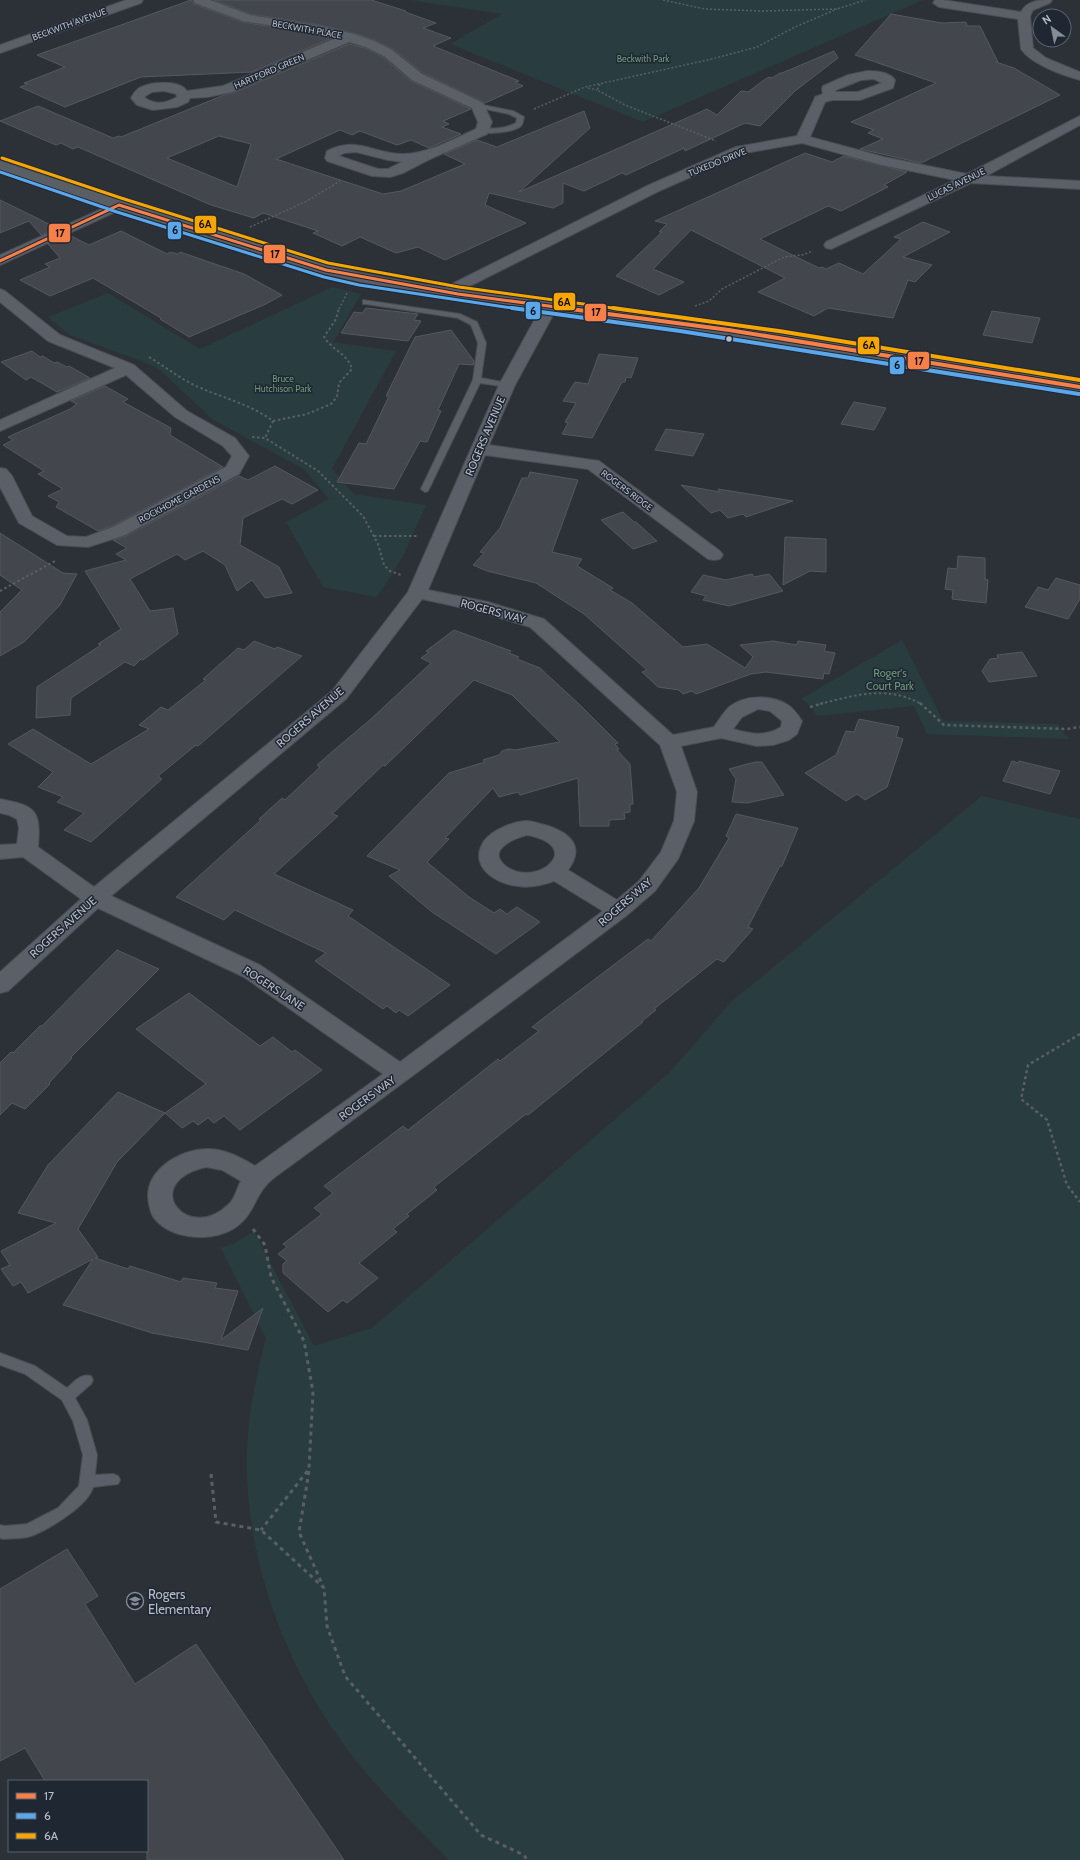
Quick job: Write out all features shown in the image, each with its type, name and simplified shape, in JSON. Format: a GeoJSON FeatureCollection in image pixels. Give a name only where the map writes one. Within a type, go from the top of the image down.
{"type":"FeatureCollection","features":[{"type":"Feature","properties":{"kind":"main road"},"geometry":{"type":"LineString","coordinates":[[0,165],[119,205],[326,270],[361,278],[447,292],[681,324],[1080,387]]}},
{"type":"Feature","properties":{"kind":"street","name":"BECKWITH AVENUE"},"geometry":{"type":"LineString","coordinates":[[0,49],[137,0]]}},
{"type":"Feature","properties":{"kind":"street","name":"BECKWITH PLACE"},"geometry":{"type":"LineString","coordinates":[[200,0],[247,18],[320,30],[350,37],[388,53],[416,77],[478,106]]}},
{"type":"Feature","properties":{"kind":"street"},"geometry":{"type":"LineString","coordinates":[[1046,0],[1029,8],[1024,16],[1027,48],[1042,61],[1080,76]]}},
{"type":"Feature","properties":{"kind":"street"},"geometry":{"type":"LineString","coordinates":[[939,3],[1024,16]]}},
{"type":"Feature","properties":{"kind":"street","name":"HARTFORD GREEN"},"geometry":{"type":"LineString","coordinates":[[184,94],[208,93],[227,89],[350,37]]}},
{"type":"Feature","properties":{"kind":"street"},"geometry":{"type":"LineString","coordinates":[[802,139],[820,100],[830,96]]}},
{"type":"Feature","properties":{"kind":"street"},"geometry":{"type":"LineString","coordinates":[[425,156],[396,158],[359,148],[347,148],[337,150],[332,154],[332,158],[337,161],[377,173],[390,173],[482,131],[485,122],[478,106]]}},
{"type":"Feature","properties":{"kind":"street","name":"LUCAS AVENUE"},"geometry":{"type":"LineString","coordinates":[[832,245],[968,179],[1080,120]]}},
{"type":"Feature","properties":{"kind":"street","name":"TUXEDO DRIVE"},"geometry":{"type":"LineString","coordinates":[[447,292],[654,188],[741,150],[802,139],[882,162],[968,179],[1080,185]]}},
{"type":"Feature","properties":{"kind":"street"},"geometry":{"type":"LineString","coordinates":[[0,261],[119,205]]}},
{"type":"Feature","properties":{"kind":"street","name":"ROCKHOME GARDENS"},"geometry":{"type":"LineString","coordinates":[[0,294],[54,338],[128,368],[181,414],[229,442],[241,456],[233,470],[119,532],[88,542],[64,541],[25,519],[3,476],[0,473]]}},
{"type":"Feature","properties":{"kind":"street","name":"ROGERS AVENUE"},"geometry":{"type":"LineString","coordinates":[[0,985],[95,898],[339,695],[420,586],[507,385],[550,306]]}},
{"type":"Feature","properties":{"kind":"street"},"geometry":{"type":"LineString","coordinates":[[0,426],[128,368]]}},
{"type":"Feature","properties":{"kind":"street","name":"ROGERS RIDGE"},"geometry":{"type":"LineString","coordinates":[[479,449],[593,465],[714,555]]}},
{"type":"Feature","properties":{"kind":"street","name":"ROGERS WAY"},"geometry":{"type":"LineString","coordinates":[[256,1178],[400,1074],[618,911],[647,886],[671,854],[684,821],[687,792],[679,766],[669,742],[652,725],[537,624],[420,586]]}},
{"type":"Feature","properties":{"kind":"street"},"geometry":{"type":"LineString","coordinates":[[669,742],[721,732],[765,741],[780,738],[790,730],[792,721],[786,711],[773,705],[758,703],[743,706],[733,713],[721,732]]}},
{"type":"Feature","properties":{"kind":"street"},"geometry":{"type":"LineString","coordinates":[[0,806],[15,808],[26,816],[29,828],[27,850],[0,852]]}},
{"type":"Feature","properties":{"kind":"street","name":"ROGERS LANE"},"geometry":{"type":"LineString","coordinates":[[27,850],[95,898],[252,971],[400,1074]]}},
{"type":"Feature","properties":{"kind":"street"},"geometry":{"type":"LineString","coordinates":[[555,872],[618,911]]}},
{"type":"Feature","properties":{"kind":"lane"},"geometry":{"type":"LineString","coordinates":[[478,106],[502,110],[521,117],[521,120],[514,127],[500,130],[482,131]]}},
{"type":"Feature","properties":{"kind":"lane"},"geometry":{"type":"LineString","coordinates":[[366,302],[460,316],[474,324],[482,343],[477,380],[425,488]]}},
{"type":"Feature","properties":{"kind":"lane"},"geometry":{"type":"LineString","coordinates":[[477,380],[507,385]]}},
{"type":"Feature","properties":{"kind":"lane"},"geometry":{"type":"LineString","coordinates":[[0,1359],[30,1370],[67,1396],[80,1420],[90,1455],[86,1489],[63,1512],[29,1530],[3,1533],[0,1531]]}},
{"type":"Feature","properties":{"kind":"lane"},"geometry":{"type":"LineString","coordinates":[[67,1396],[86,1380]]}},
{"type":"Feature","properties":{"kind":"lane"},"geometry":{"type":"LineString","coordinates":[[87,1481],[113,1480]]}},
{"type":"Feature","properties":{"kind":"path"},"geometry":{"type":"LineString","coordinates":[[663,0],[690,7],[721,10],[762,11],[838,9]]}},
{"type":"Feature","properties":{"kind":"path"},"geometry":{"type":"LineString","coordinates":[[518,115],[585,88],[712,59],[757,46],[770,41],[812,19],[865,0]]}},
{"type":"Feature","properties":{"kind":"path"},"geometry":{"type":"LineString","coordinates":[[597,90],[600,84]]}},
{"type":"Feature","properties":{"kind":"path"},"geometry":{"type":"LineString","coordinates":[[585,88],[597,90],[625,105],[741,150]]}},
{"type":"Feature","properties":{"kind":"path"},"geometry":{"type":"LineString","coordinates":[[227,239],[306,200],[361,168]]}},
{"type":"Feature","properties":{"kind":"path"},"geometry":{"type":"LineString","coordinates":[[681,324],[694,306],[709,302],[722,289],[740,279],[784,257],[802,255],[832,245]]}},
{"type":"Feature","properties":{"kind":"path"},"geometry":{"type":"LineString","coordinates":[[273,421],[291,418],[315,411],[326,407],[336,399],[339,390],[339,383],[352,369],[349,360],[329,345],[324,337],[336,320],[339,308],[349,289],[361,278]]}},
{"type":"Feature","properties":{"kind":"path"},"geometry":{"type":"LineString","coordinates":[[147,356],[184,380],[209,391],[241,402],[266,415],[273,421]]}},
{"type":"Feature","properties":{"kind":"path"},"geometry":{"type":"LineString","coordinates":[[265,438],[273,421]]}},
{"type":"Feature","properties":{"kind":"path"},"geometry":{"type":"LineString","coordinates":[[229,442],[251,436],[265,438],[318,471],[363,516],[378,544],[384,565],[390,571],[420,586]]}},
{"type":"Feature","properties":{"kind":"path"},"geometry":{"type":"LineString","coordinates":[[374,536],[396,535],[442,537]]}},
{"type":"Feature","properties":{"kind":"path"},"geometry":{"type":"LineString","coordinates":[[0,591],[66,555],[68,541]]}},
{"type":"Feature","properties":{"kind":"path"},"geometry":{"type":"LineString","coordinates":[[786,711],[876,691],[889,692],[905,696],[921,704],[944,725],[1067,729],[1080,727]]}},
{"type":"Feature","properties":{"kind":"path"},"geometry":{"type":"LineString","coordinates":[[1080,1034],[1028,1065],[1021,1099],[1047,1120],[1067,1185],[1080,1202]]}},
{"type":"Feature","properties":{"kind":"path"},"geometry":{"type":"LineString","coordinates":[[248,1223],[265,1245],[271,1277],[304,1341],[313,1392],[310,1469],[299,1532],[324,1588],[328,1626],[345,1676],[481,1835],[524,1855],[527,1860]]}},
{"type":"Feature","properties":{"kind":"path"},"geometry":{"type":"LineString","coordinates":[[261,1530],[310,1469]]}},
{"type":"Feature","properties":{"kind":"path"},"geometry":{"type":"LineString","coordinates":[[211,1474],[216,1522],[261,1530],[324,1588]]}},
{"type":"Feature","properties":{"kind":"green space","name":"Beckwith Park"},"geometry":{"type":"Polygon","coordinates":[[[409,0],[923,0],[643,122],[450,44],[502,14],[409,0]]]}},
{"type":"Feature","properties":{"kind":"green space","name":"Bruce Hutchison Park"},"geometry":{"type":"Polygon","coordinates":[[[332,287],[361,294],[333,342],[396,351],[332,469],[354,494],[426,505],[402,558],[377,597],[323,587],[286,522],[329,499],[305,470],[212,419],[159,369],[70,335],[48,317],[108,293],[200,349],[332,287]]]}},
{"type":"Feature","properties":{"kind":"green space","name":"Roger's Court Park"},"geometry":{"type":"Polygon","coordinates":[[[902,640],[943,721],[1059,724],[1060,729],[1070,739],[927,734],[914,706],[817,716],[808,704],[801,699],[902,640]]]}},
{"type":"Feature","properties":{"kind":"green space"},"geometry":{"type":"Polygon","coordinates":[[[982,796],[1080,819],[1080,1860],[449,1860],[383,1792],[344,1745],[317,1704],[294,1661],[275,1615],[260,1568],[251,1519],[247,1471],[250,1412],[266,1338],[221,1248],[233,1244],[254,1231],[314,1346],[372,1328],[670,1072],[731,1002],[982,796]]]}},
{"type":"Feature","properties":{"kind":"building"},"geometry":{"type":"Polygon","coordinates":[[[191,0],[194,4],[242,22],[319,34],[332,38],[252,72],[141,77],[65,107],[20,87],[28,84],[24,83],[65,67],[37,55],[191,0]]]}},
{"type":"Feature","properties":{"kind":"building"},"geometry":{"type":"Polygon","coordinates":[[[214,0],[371,0],[406,11],[405,12],[436,23],[423,28],[451,38],[433,46],[519,81],[515,82],[523,86],[485,103],[423,73],[393,49],[374,40],[354,33],[320,25],[250,14],[214,0]]]}},
{"type":"Feature","properties":{"kind":"building"},"geometry":{"type":"Polygon","coordinates":[[[891,14],[942,23],[966,22],[967,26],[980,26],[998,62],[996,62],[1014,68],[1060,95],[921,163],[860,149],[883,139],[868,133],[874,130],[851,122],[936,83],[855,55],[891,14]]]}},
{"type":"Feature","properties":{"kind":"building"},"geometry":{"type":"Polygon","coordinates":[[[349,44],[365,48],[383,57],[411,81],[471,109],[443,121],[449,124],[442,127],[461,134],[429,148],[411,140],[397,145],[360,131],[352,135],[340,130],[276,159],[383,194],[401,191],[465,164],[444,154],[477,140],[497,147],[584,111],[590,128],[519,192],[707,109],[717,115],[741,91],[748,92],[769,77],[772,78],[780,73],[834,51],[838,58],[795,91],[760,126],[745,123],[685,151],[684,148],[626,175],[622,173],[584,191],[563,183],[563,203],[553,208],[489,193],[485,205],[526,223],[445,260],[418,247],[396,253],[360,237],[342,246],[313,233],[318,231],[263,213],[254,218],[211,205],[78,147],[73,149],[61,143],[56,145],[0,121],[38,106],[113,138],[119,136],[121,137],[224,95],[233,93],[349,44]],[[219,136],[167,158],[237,187],[251,144],[219,136]]]}},
{"type":"Feature","properties":{"kind":"building"},"geometry":{"type":"Polygon","coordinates":[[[805,153],[832,162],[844,156],[907,172],[884,185],[888,187],[841,211],[828,206],[760,239],[819,268],[822,267],[826,269],[839,263],[863,274],[901,239],[894,237],[923,222],[950,232],[903,257],[932,265],[915,282],[908,280],[893,318],[828,308],[814,316],[758,292],[785,278],[691,230],[653,269],[684,282],[659,295],[616,276],[662,232],[659,232],[667,224],[655,221],[805,153]]]}},
{"type":"Feature","properties":{"kind":"building"},"geometry":{"type":"Polygon","coordinates":[[[0,200],[56,228],[41,235],[29,221],[0,233],[0,200]]]}},
{"type":"Feature","properties":{"kind":"building"},"geometry":{"type":"Polygon","coordinates":[[[121,231],[167,254],[170,252],[178,254],[180,252],[244,274],[282,295],[266,304],[189,337],[160,319],[161,318],[93,278],[50,296],[20,280],[50,267],[45,264],[60,258],[48,244],[69,235],[89,245],[121,231]]]}},
{"type":"Feature","properties":{"kind":"building"},"geometry":{"type":"Polygon","coordinates":[[[366,308],[418,314],[414,320],[421,321],[408,341],[341,333],[354,312],[362,313],[366,308]]]}},
{"type":"Feature","properties":{"kind":"building"},"geometry":{"type":"Polygon","coordinates":[[[992,311],[1040,318],[1032,343],[983,335],[992,311]]]}},
{"type":"Feature","properties":{"kind":"building"},"geometry":{"type":"Polygon","coordinates":[[[451,330],[474,361],[473,365],[459,364],[438,410],[441,411],[427,442],[420,441],[394,489],[337,482],[359,443],[366,444],[389,396],[386,396],[415,337],[451,330]]]}},
{"type":"Feature","properties":{"kind":"building"},"geometry":{"type":"Polygon","coordinates":[[[32,351],[40,357],[43,356],[54,363],[57,362],[67,367],[69,366],[90,378],[57,392],[31,377],[26,380],[1,362],[32,351]]]}},
{"type":"Feature","properties":{"kind":"building"},"geometry":{"type":"Polygon","coordinates":[[[599,354],[638,358],[631,378],[626,377],[625,382],[622,382],[592,438],[562,434],[568,423],[565,422],[576,403],[563,401],[575,382],[588,384],[599,354]]]}},
{"type":"Feature","properties":{"kind":"building"},"geometry":{"type":"Polygon","coordinates":[[[105,386],[128,399],[123,402],[171,428],[170,435],[223,467],[112,526],[98,531],[56,507],[59,502],[48,496],[63,489],[38,474],[44,471],[3,445],[13,440],[8,437],[70,409],[77,404],[71,401],[105,386]]]}},
{"type":"Feature","properties":{"kind":"building"},"geometry":{"type":"Polygon","coordinates":[[[854,402],[886,408],[874,430],[841,424],[854,402]]]}},
{"type":"Feature","properties":{"kind":"building"},"geometry":{"type":"Polygon","coordinates":[[[666,429],[704,434],[693,456],[655,450],[666,429]]]}},
{"type":"Feature","properties":{"kind":"building"},"geometry":{"type":"Polygon","coordinates":[[[275,466],[318,490],[292,504],[282,499],[243,518],[240,545],[279,567],[292,593],[265,598],[252,580],[237,591],[225,565],[203,551],[185,560],[177,554],[130,579],[150,611],[173,608],[178,634],[143,660],[141,659],[134,666],[125,662],[71,698],[70,715],[36,718],[37,687],[101,645],[98,644],[121,629],[85,571],[126,560],[116,554],[127,548],[113,540],[126,536],[239,476],[248,480],[275,466]]]}},
{"type":"Feature","properties":{"kind":"building"},"geometry":{"type":"Polygon","coordinates":[[[530,472],[578,480],[552,552],[582,559],[577,566],[613,588],[610,590],[632,603],[683,647],[707,644],[745,668],[753,657],[740,645],[773,641],[797,645],[798,641],[826,645],[824,651],[835,653],[829,674],[824,673],[823,679],[766,672],[751,674],[696,694],[692,691],[683,694],[679,690],[658,687],[642,672],[647,670],[584,614],[536,583],[487,571],[473,565],[484,553],[480,552],[500,528],[522,478],[528,478],[530,472]]]}},
{"type":"Feature","properties":{"kind":"building"},"geometry":{"type":"Polygon","coordinates":[[[681,485],[720,492],[718,489],[793,501],[746,517],[743,514],[728,518],[720,510],[711,513],[681,485]]]}},
{"type":"Feature","properties":{"kind":"building"},"geometry":{"type":"Polygon","coordinates":[[[623,512],[657,541],[633,549],[601,520],[623,512]]]}},
{"type":"Feature","properties":{"kind":"building"},"geometry":{"type":"Polygon","coordinates":[[[0,533],[63,573],[77,574],[60,605],[24,642],[0,656],[0,612],[22,590],[0,575],[0,533]]]}},
{"type":"Feature","properties":{"kind":"building"},"geometry":{"type":"Polygon","coordinates":[[[785,537],[826,539],[826,572],[810,571],[783,585],[785,537]]]}},
{"type":"Feature","properties":{"kind":"building"},"geometry":{"type":"Polygon","coordinates":[[[958,556],[985,558],[985,579],[988,580],[986,603],[952,599],[953,590],[945,589],[948,568],[957,569],[958,556]]]}},
{"type":"Feature","properties":{"kind":"building"},"geometry":{"type":"Polygon","coordinates":[[[752,574],[754,577],[769,574],[783,591],[729,606],[703,600],[706,596],[691,592],[703,575],[726,580],[752,574]]]}},
{"type":"Feature","properties":{"kind":"building"},"geometry":{"type":"Polygon","coordinates":[[[1056,578],[1080,585],[1080,599],[1068,619],[1025,607],[1038,587],[1048,590],[1056,578]]]}},
{"type":"Feature","properties":{"kind":"building"},"geometry":{"type":"Polygon","coordinates":[[[454,630],[511,651],[509,653],[519,657],[517,659],[540,668],[581,706],[618,743],[615,744],[619,749],[617,750],[630,764],[633,804],[630,804],[630,812],[624,813],[625,819],[609,820],[609,826],[580,826],[578,778],[520,795],[518,792],[499,797],[493,788],[445,838],[449,839],[427,862],[469,897],[494,913],[500,909],[507,914],[517,907],[540,922],[496,954],[432,912],[389,876],[400,870],[367,856],[449,773],[485,762],[483,760],[499,755],[502,751],[509,749],[515,750],[560,742],[512,695],[474,680],[385,766],[383,765],[332,814],[338,816],[274,874],[353,910],[348,916],[450,985],[408,1016],[399,1010],[396,1013],[387,1006],[383,1009],[315,961],[326,953],[235,910],[224,920],[176,897],[261,820],[259,819],[282,798],[285,800],[320,767],[317,765],[371,719],[431,663],[421,658],[429,652],[426,651],[454,630]]]}},
{"type":"Feature","properties":{"kind":"building"},"geometry":{"type":"Polygon","coordinates":[[[254,641],[275,649],[277,647],[302,656],[198,746],[196,745],[158,776],[162,779],[91,842],[64,830],[84,813],[57,802],[63,797],[38,787],[53,772],[8,744],[33,729],[91,764],[149,729],[139,725],[161,707],[168,710],[206,680],[203,679],[238,648],[244,650],[254,641]]]}},
{"type":"Feature","properties":{"kind":"building"},"geometry":{"type":"Polygon","coordinates":[[[1022,652],[1037,676],[989,682],[982,671],[990,659],[998,658],[997,655],[1022,652]]]}},
{"type":"Feature","properties":{"kind":"building"},"geometry":{"type":"Polygon","coordinates":[[[859,719],[899,727],[896,737],[903,739],[887,787],[865,800],[857,794],[846,801],[805,773],[836,755],[846,731],[854,732],[859,719]]]}},
{"type":"Feature","properties":{"kind":"building"},"geometry":{"type":"Polygon","coordinates":[[[1012,761],[1019,763],[1019,761],[1060,771],[1050,794],[1003,781],[1012,761]]]}},
{"type":"Feature","properties":{"kind":"building"},"geometry":{"type":"Polygon","coordinates":[[[755,762],[762,762],[784,795],[747,803],[732,802],[736,779],[729,769],[755,762]]]}},
{"type":"Feature","properties":{"kind":"building"},"geometry":{"type":"Polygon","coordinates":[[[736,814],[798,828],[782,866],[780,866],[748,927],[753,929],[724,962],[717,959],[654,1009],[656,1010],[641,1022],[643,1022],[528,1115],[526,1114],[434,1187],[437,1190],[407,1214],[409,1216],[393,1229],[397,1232],[359,1263],[378,1278],[347,1303],[343,1300],[328,1312],[283,1273],[283,1264],[287,1261],[278,1254],[287,1247],[283,1244],[322,1214],[314,1208],[333,1193],[324,1186],[403,1126],[408,1130],[498,1059],[500,1061],[539,1031],[532,1027],[648,939],[651,941],[699,888],[729,838],[726,836],[736,814]]]}},
{"type":"Feature","properties":{"kind":"building"},"geometry":{"type":"Polygon","coordinates":[[[117,950],[159,969],[71,1057],[72,1058],[49,1083],[50,1084],[25,1109],[12,1103],[0,1115],[0,1063],[11,1052],[13,1053],[40,1026],[42,1026],[117,950]]]}},
{"type":"Feature","properties":{"kind":"building"},"geometry":{"type":"Polygon","coordinates":[[[189,993],[260,1046],[273,1037],[292,1052],[295,1050],[322,1070],[240,1130],[224,1116],[214,1123],[208,1118],[198,1125],[193,1121],[182,1128],[165,1113],[206,1084],[136,1029],[189,993]]]}},
{"type":"Feature","properties":{"kind":"building"},"geometry":{"type":"Polygon","coordinates":[[[118,1092],[165,1113],[117,1162],[78,1229],[98,1257],[95,1258],[128,1269],[130,1266],[181,1282],[183,1278],[217,1283],[215,1288],[238,1291],[221,1340],[263,1308],[248,1350],[152,1333],[63,1305],[93,1259],[28,1293],[21,1282],[13,1286],[1,1269],[10,1265],[1,1251],[56,1223],[18,1213],[48,1165],[118,1092]]]}},
{"type":"Feature","properties":{"kind":"building"},"geometry":{"type":"Polygon","coordinates":[[[67,1549],[98,1596],[85,1604],[135,1684],[196,1644],[344,1860],[147,1860],[148,1780],[44,1780],[25,1748],[0,1761],[0,1589],[67,1549]]]}},
{"type":"Feature","properties":{"kind":"transit line","name":"6A"},"geometry":{"type":"LineString","coordinates":[[2,158],[121,198],[328,263],[371,272],[503,294],[779,331],[1080,380]]}},
{"type":"Feature","properties":{"kind":"transit line","name":"6"},"geometry":{"type":"LineString","coordinates":[[0,172],[117,212],[324,277],[359,285],[446,299],[680,331],[1079,394]]}},
{"type":"Feature","properties":{"kind":"transit line","name":"17"},"geometry":{"type":"LineString","coordinates":[[119,205],[326,270],[370,279],[458,294],[729,330],[1080,387]]}},
{"type":"Feature","properties":{"kind":"transit line","name":"17"},"geometry":{"type":"LineString","coordinates":[[0,261],[119,205]]}},
{"type":"Feature","properties":{"kind":"place","name":"Rogers Elementary"},"geometry":{"type":"Point","coordinates":[135,1601]}}]}
